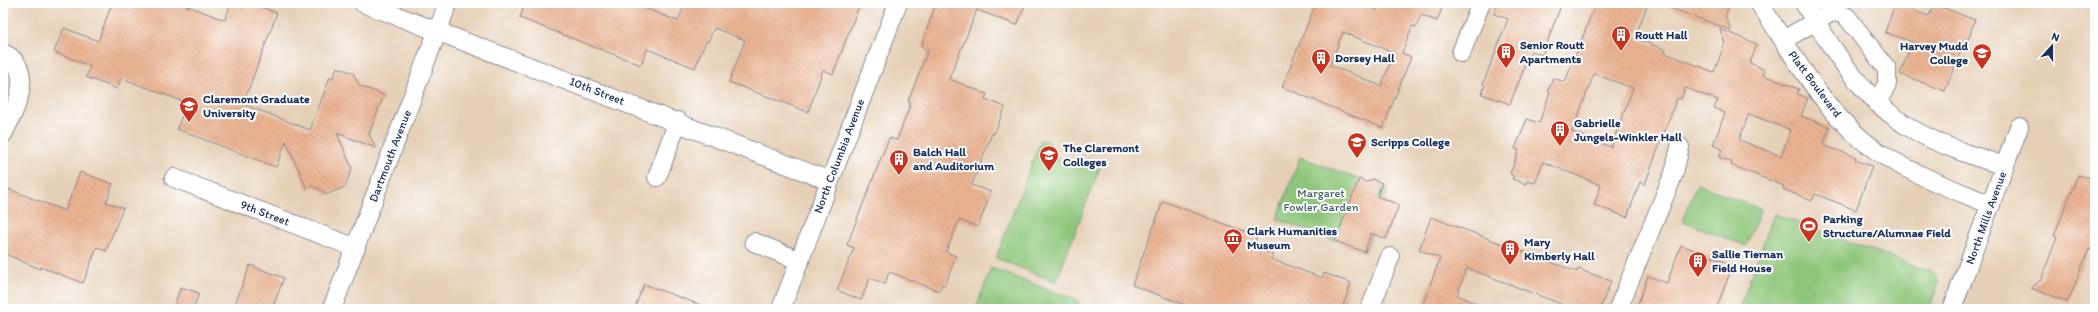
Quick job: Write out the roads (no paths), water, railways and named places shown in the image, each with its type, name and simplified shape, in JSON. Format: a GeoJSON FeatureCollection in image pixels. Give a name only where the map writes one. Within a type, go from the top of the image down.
{"type":"FeatureCollection","features":[{"type":"Feature","properties":{"kind":"street","name":"10th Street"},"geometry":{"type":"LineString","coordinates":[[363,3],[678,121],[830,181]]}},
{"type":"Feature","properties":{"kind":"street","name":"Dartmouth Avenue"},"geometry":{"type":"LineString","coordinates":[[332,309],[448,3]]}},
{"type":"Feature","properties":{"kind":"street","name":"North Columbia Avenue"},"geometry":{"type":"LineString","coordinates":[[782,309],[898,3]]}},
{"type":"Feature","properties":{"kind":"street"},"geometry":{"type":"LineString","coordinates":[[1461,53],[1481,3]]}},
{"type":"Feature","properties":{"kind":"street","name":"Platt Boulevard"},"geometry":{"type":"LineString","coordinates":[[1759,3],[1822,97],[1838,117],[1857,135],[1883,155],[1927,179],[1991,205]]}},
{"type":"Feature","properties":{"kind":"street"},"geometry":{"type":"LineString","coordinates":[[1804,3],[1850,74],[1877,104],[1911,129],[1948,147],[2005,166]]}},
{"type":"Feature","properties":{"kind":"street"},"geometry":{"type":"LineString","coordinates":[[1783,40],[1832,12],[1840,12],[1847,17],[1887,69],[1887,84],[1877,104]]}},
{"type":"Feature","properties":{"kind":"street"},"geometry":{"type":"LineString","coordinates":[[3,54],[17,64],[21,72],[22,85],[3,134]]}},
{"type":"Feature","properties":{"kind":"street"},"geometry":{"type":"LineString","coordinates":[[657,178],[678,121]]}},
{"type":"Feature","properties":{"kind":"street","name":"North Mills Avenue"},"geometry":{"type":"LineString","coordinates":[[1952,309],[1991,205],[2018,127]]}},
{"type":"Feature","properties":{"kind":"street"},"geometry":{"type":"LineString","coordinates":[[1618,309],[1674,173],[1680,147]]}},
{"type":"Feature","properties":{"kind":"street","name":"9th Street"},"geometry":{"type":"LineString","coordinates":[[174,178],[356,248]]}},
{"type":"Feature","properties":{"kind":"street"},"geometry":{"type":"LineString","coordinates":[[754,242],[800,261]]}},
{"type":"Feature","properties":{"kind":"street"},"geometry":{"type":"LineString","coordinates":[[1370,309],[1390,257]]}},
{"type":"Feature","properties":{"kind":"place","name":"Routt Hall"},"geometry":{"type":"Point","coordinates":[1621,52]}},
{"type":"Feature","properties":{"kind":"place","name":"Senior Routt Apartments"},"geometry":{"type":"Point","coordinates":[1506,69]}},
{"type":"Feature","properties":{"kind":"place","name":"Harvey Mudd College"},"geometry":{"type":"Point","coordinates":[1982,70]}},
{"type":"Feature","properties":{"kind":"place","name":"Dorsey Hall"},"geometry":{"type":"Point","coordinates":[1321,75]}},
{"type":"Feature","properties":{"kind":"place","name":"Claremont Graduate University"},"geometry":{"type":"Point","coordinates":[189,123]}},
{"type":"Feature","properties":{"kind":"place","name":"Gabrielle Jungels-Winkler Hall"},"geometry":{"type":"Point","coordinates":[1560,147]}},
{"type":"Feature","properties":{"kind":"place","name":"Scripps College"},"geometry":{"type":"Point","coordinates":[1357,159]}},
{"type":"Feature","properties":{"kind":"place","name":"The Claremont Colleges"},"geometry":{"type":"Point","coordinates":[1049,172]}},
{"type":"Feature","properties":{"kind":"place","name":"Balch Hall and Auditorium"},"geometry":{"type":"Point","coordinates":[899,176]}},
{"type":"Feature","properties":{"kind":"place","name":"Parking Structure/Alumnae Field"},"geometry":{"type":"Point","coordinates":[1809,243]}},
{"type":"Feature","properties":{"kind":"place","name":"Clark Humanities Museum"},"geometry":{"type":"Point","coordinates":[1233,255]}},
{"type":"Feature","properties":{"kind":"place","name":"Mary Kimberly Hall"},"geometry":{"type":"Point","coordinates":[1510,266]}},
{"type":"Feature","properties":{"kind":"place","name":"Sallie Tiernan Field House"},"geometry":{"type":"Point","coordinates":[1698,278]}},
{"type":"Feature","properties":{"kind":"park label","name":"Margaret Fowler Garden"},"geometry":{"type":"Point","coordinates":[1321,200]}}]}
